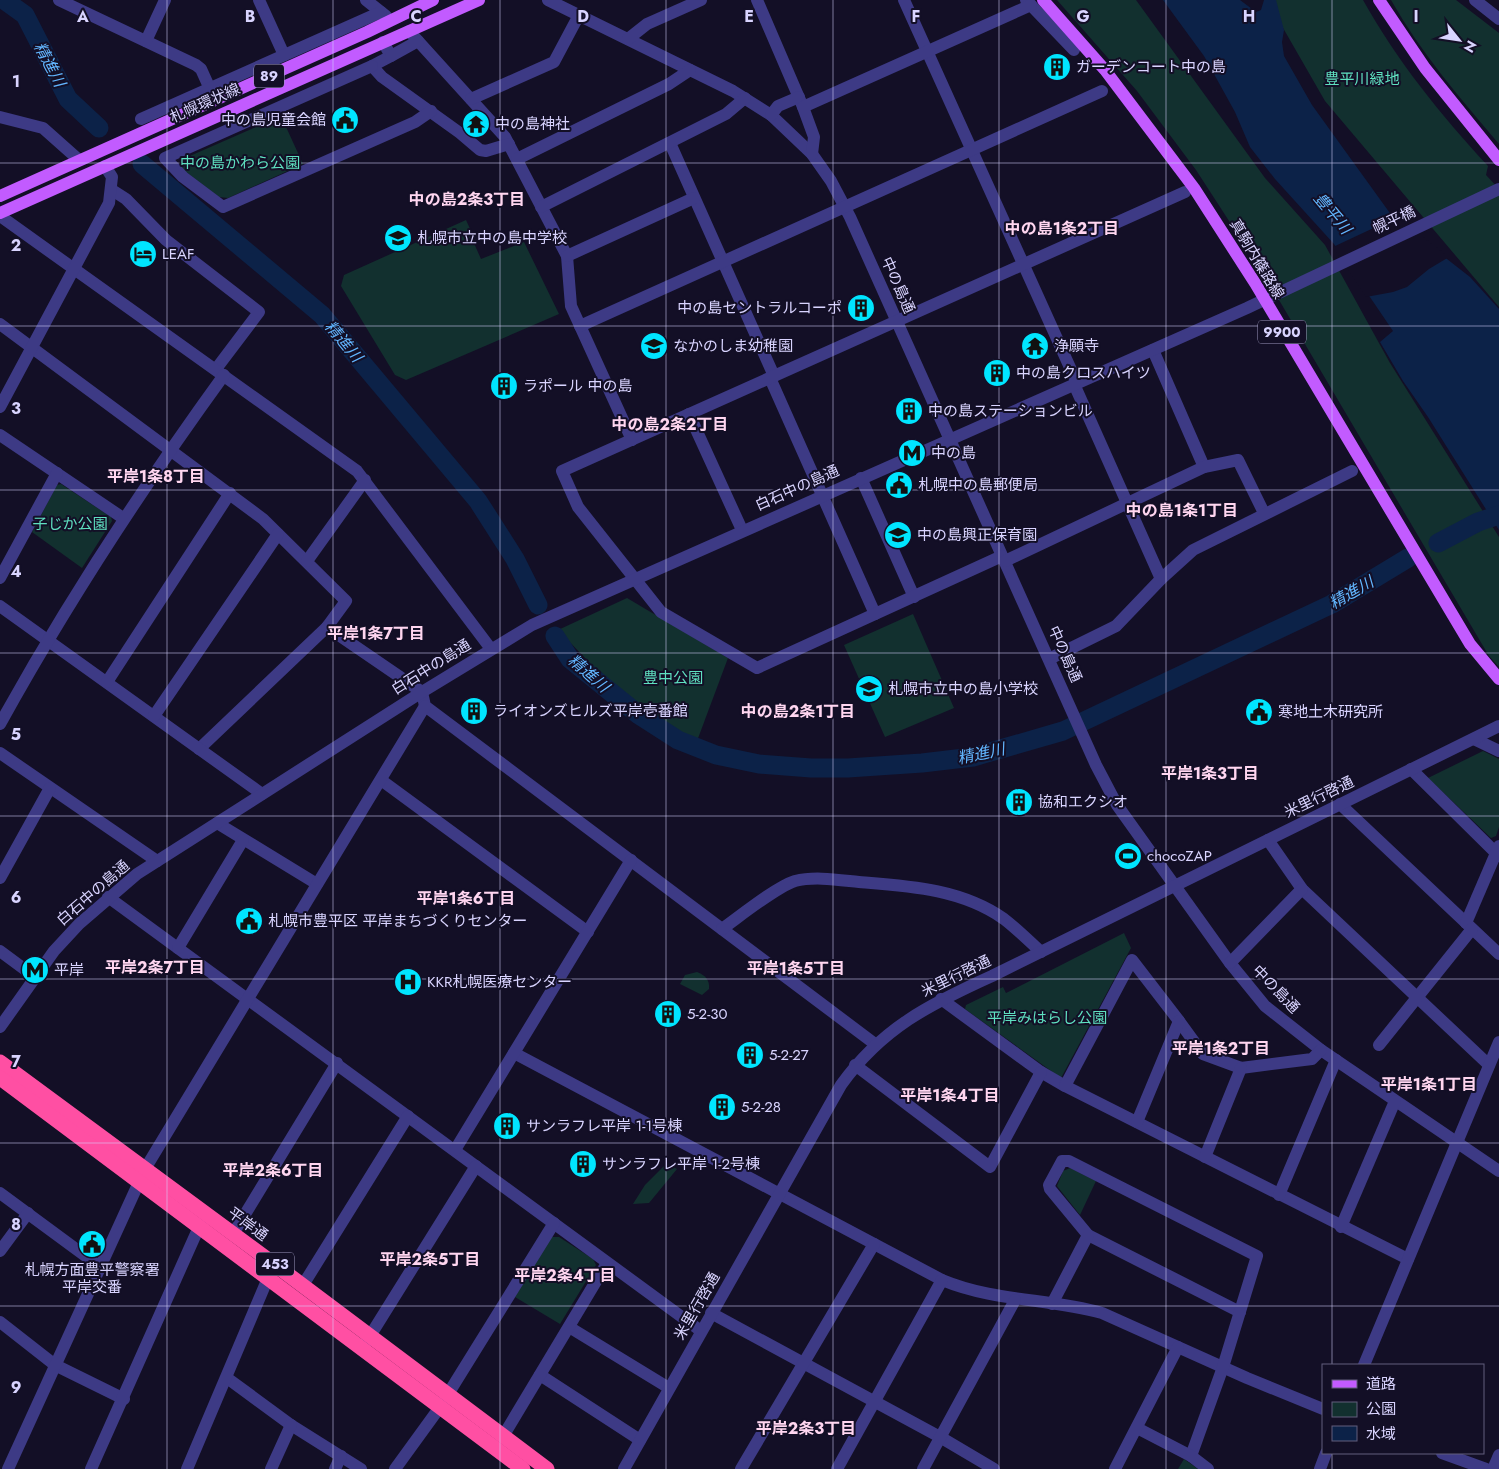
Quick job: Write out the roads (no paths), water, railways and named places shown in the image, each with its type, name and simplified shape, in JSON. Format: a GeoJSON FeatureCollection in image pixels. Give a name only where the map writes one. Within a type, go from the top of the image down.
{"type":"FeatureCollection","features":[{"type":"Feature","properties":{"kind":"highway","name":"平岸通"},"geometry":{"type":"LineString","coordinates":[[0,1062],[142,1175],[444,1401],[500,1442],[547,1469]]}},
{"type":"Feature","properties":{"kind":"highway","name":"平岸通"},"geometry":{"type":"LineString","coordinates":[[0,1078],[142,1175]]}},
{"type":"Feature","properties":{"kind":"highway","name":"平岸通"},"geometry":{"type":"LineString","coordinates":[[204,1222],[233,1234],[273,1272],[303,1285],[366,1342]]}},
{"type":"Feature","properties":{"kind":"highway","name":"平岸通"},"geometry":{"type":"LineString","coordinates":[[500,1442],[523,1469]]}},
{"type":"Feature","properties":{"kind":"main road","name":"札幌環状線"},"geometry":{"type":"LineString","coordinates":[[0,196],[367,32],[386,16],[433,0]]}},
{"type":"Feature","properties":{"kind":"main road","name":"札幌環状線"},"geometry":{"type":"LineString","coordinates":[[0,215],[105,166],[479,0]]}},
{"type":"Feature","properties":{"kind":"main road"},"geometry":{"type":"LineString","coordinates":[[1379,0],[1425,68],[1499,160]]}},
{"type":"Feature","properties":{"kind":"main road","name":"真駒内篠路線"},"geometry":{"type":"LineString","coordinates":[[1034,2],[1105,70],[1194,188],[1264,299],[1470,644],[1499,679]]}},
{"type":"Feature","properties":{"kind":"street"},"geometry":{"type":"LineString","coordinates":[[146,41],[165,0]]}},
{"type":"Feature","properties":{"kind":"street"},"geometry":{"type":"LineString","coordinates":[[259,0],[284,55]]}},
{"type":"Feature","properties":{"kind":"street"},"geometry":{"type":"LineString","coordinates":[[366,0],[386,16]]}},
{"type":"Feature","properties":{"kind":"street","name":"中の島通"},"geometry":{"type":"LineString","coordinates":[[548,0],[745,98],[771,115],[812,154],[831,181],[845,207],[1109,792],[1230,963],[1266,1006],[1321,1050],[1499,1171]]}},
{"type":"Feature","properties":{"kind":"street"},"geometry":{"type":"LineString","coordinates":[[628,39],[647,24],[701,0]]}},
{"type":"Feature","properties":{"kind":"street"},"geometry":{"type":"LineString","coordinates":[[757,0],[814,137],[812,154]]}},
{"type":"Feature","properties":{"kind":"street"},"geometry":{"type":"LineString","coordinates":[[904,0],[1024,264],[1161,579]]}},
{"type":"Feature","properties":{"kind":"street"},"geometry":{"type":"LineString","coordinates":[[1474,0],[1499,18]]}},
{"type":"Feature","properties":{"kind":"street"},"geometry":{"type":"LineString","coordinates":[[65,1],[199,67],[210,89]]}},
{"type":"Feature","properties":{"kind":"street"},"geometry":{"type":"LineString","coordinates":[[771,115],[778,106],[801,102],[927,52],[1034,2],[1074,50]]}},
{"type":"Feature","properties":{"kind":"street"},"geometry":{"type":"LineString","coordinates":[[471,99],[554,62],[579,15]]}},
{"type":"Feature","properties":{"kind":"street"},"geometry":{"type":"LineString","coordinates":[[141,119],[284,55],[386,16]]}},
{"type":"Feature","properties":{"kind":"street"},"geometry":{"type":"LineString","coordinates":[[408,30],[505,137],[509,144],[567,256],[571,306],[632,440]]}},
{"type":"Feature","properties":{"kind":"street"},"geometry":{"type":"LineString","coordinates":[[418,41],[372,66],[165,158],[183,177],[223,207],[415,122],[430,112]]}},
{"type":"Feature","properties":{"kind":"street"},"geometry":{"type":"LineString","coordinates":[[383,42],[391,56]]}},
{"type":"Feature","properties":{"kind":"street"},"geometry":{"type":"LineString","coordinates":[[372,66],[382,77],[482,151],[509,144]]}},
{"type":"Feature","properties":{"kind":"street"},"geometry":{"type":"LineString","coordinates":[[516,159],[670,84],[690,70]]}},
{"type":"Feature","properties":{"kind":"street"},"geometry":{"type":"LineString","coordinates":[[580,326],[1102,91]]}},
{"type":"Feature","properties":{"kind":"street"},"geometry":{"type":"LineString","coordinates":[[541,207],[726,114],[745,98]]}},
{"type":"Feature","properties":{"kind":"street"},"geometry":{"type":"LineString","coordinates":[[0,117],[43,128],[79,160]]}},
{"type":"Feature","properties":{"kind":"street"},"geometry":{"type":"LineString","coordinates":[[670,143],[875,614]]}},
{"type":"Feature","properties":{"kind":"street"},"geometry":{"type":"LineString","coordinates":[[0,407],[109,203],[112,177],[105,166]]}},
{"type":"Feature","properties":{"kind":"street","name":"幌平橋"},"geometry":{"type":"LineString","coordinates":[[1076,384],[1276,294],[1498,189]]}},
{"type":"Feature","properties":{"kind":"street"},"geometry":{"type":"LineString","coordinates":[[0,724],[47,640],[123,518],[260,312],[166,240],[126,199],[112,190]]}},
{"type":"Feature","properties":{"kind":"street"},"geometry":{"type":"LineString","coordinates":[[1185,192],[562,471],[578,507],[661,612],[757,668],[1204,467],[1238,460],[1264,513]]}},
{"type":"Feature","properties":{"kind":"street"},"geometry":{"type":"LineString","coordinates":[[567,256],[694,198]]}},
{"type":"Feature","properties":{"kind":"street"},"geometry":{"type":"LineString","coordinates":[[0,215],[357,471],[491,649]]}},
{"type":"Feature","properties":{"kind":"street"},"geometry":{"type":"LineString","coordinates":[[0,324],[230,493],[278,534],[346,601],[327,627],[199,748]]}},
{"type":"Feature","properties":{"kind":"street"},"geometry":{"type":"LineString","coordinates":[[1153,350],[1204,467]]}},
{"type":"Feature","properties":{"kind":"street","name":"白石中の島通"},"geometry":{"type":"LineString","coordinates":[[0,1027],[54,951],[108,897],[157,861],[491,649],[532,625],[742,530],[1076,384]]}},
{"type":"Feature","properties":{"kind":"street"},"geometry":{"type":"LineString","coordinates":[[689,414],[742,530]]}},
{"type":"Feature","properties":{"kind":"street"},"geometry":{"type":"LineString","coordinates":[[0,435],[123,518]]}},
{"type":"Feature","properties":{"kind":"street"},"geometry":{"type":"LineString","coordinates":[[1049,659],[1116,626],[1161,579],[1193,550],[1264,513],[1352,471]]}},
{"type":"Feature","properties":{"kind":"street"},"geometry":{"type":"LineString","coordinates":[[0,578],[57,473]]}},
{"type":"Feature","properties":{"kind":"street"},"geometry":{"type":"LineString","coordinates":[[861,478],[914,597]]}},
{"type":"Feature","properties":{"kind":"street"},"geometry":{"type":"LineString","coordinates":[[307,561],[365,480]]}},
{"type":"Feature","properties":{"kind":"street"},"geometry":{"type":"LineString","coordinates":[[107,682],[230,493]]}},
{"type":"Feature","properties":{"kind":"street"},"geometry":{"type":"LineString","coordinates":[[154,716],[278,534]]}},
{"type":"Feature","properties":{"kind":"street"},"geometry":{"type":"LineString","coordinates":[[0,606],[262,794]]}},
{"type":"Feature","properties":{"kind":"street"},"geometry":{"type":"LineString","coordinates":[[327,627],[422,692],[425,706],[875,1044]]}},
{"type":"Feature","properties":{"kind":"street"},"geometry":{"type":"LineString","coordinates":[[8,1469],[142,1175],[425,706]]}},
{"type":"Feature","properties":{"kind":"street","name":"米里行啓通"},"geometry":{"type":"LineString","coordinates":[[624,1469],[842,1085],[855,1066],[875,1044],[903,1022],[941,999],[1041,952],[1499,726]]}},
{"type":"Feature","properties":{"kind":"street"},"geometry":{"type":"LineString","coordinates":[[1474,739],[1499,751]]}},
{"type":"Feature","properties":{"kind":"street"},"geometry":{"type":"LineString","coordinates":[[0,753],[157,861]]}},
{"type":"Feature","properties":{"kind":"street"},"geometry":{"type":"LineString","coordinates":[[1379,1046],[1418,998],[1469,926],[1498,849],[1410,769]]}},
{"type":"Feature","properties":{"kind":"street"},"geometry":{"type":"LineString","coordinates":[[380,780],[588,932]]}},
{"type":"Feature","properties":{"kind":"street"},"geometry":{"type":"LineString","coordinates":[[0,878],[50,788]]}},
{"type":"Feature","properties":{"kind":"street"},"geometry":{"type":"LineString","coordinates":[[1340,804],[1499,954]]}},
{"type":"Feature","properties":{"kind":"street"},"geometry":{"type":"LineString","coordinates":[[217,823],[317,884]]}},
{"type":"Feature","properties":{"kind":"street"},"geometry":{"type":"LineString","coordinates":[[178,948],[243,840]]}},
{"type":"Feature","properties":{"kind":"street"},"geometry":{"type":"LineString","coordinates":[[1268,840],[1302,889],[1489,1065]]}},
{"type":"Feature","properties":{"kind":"street"},"geometry":{"type":"LineString","coordinates":[[455,1150],[631,860]]}},
{"type":"Feature","properties":{"kind":"street"},"geometry":{"type":"LineString","coordinates":[[722,929],[794,881],[824,878],[918,886],[960,898],[988,909],[1005,920],[1041,952]]}},
{"type":"Feature","properties":{"kind":"street"},"geometry":{"type":"LineString","coordinates":[[1230,963],[1302,889]]}},
{"type":"Feature","properties":{"kind":"street"},"geometry":{"type":"LineString","coordinates":[[108,897],[701,1331]]}},
{"type":"Feature","properties":{"kind":"street"},"geometry":{"type":"LineString","coordinates":[[0,951],[35,977]]}},
{"type":"Feature","properties":{"kind":"street"},"geometry":{"type":"LineString","coordinates":[[1065,1086],[1132,960],[1180,1021],[1202,1054],[1242,1068],[1312,1059],[1321,1050]]}},
{"type":"Feature","properties":{"kind":"street"},"geometry":{"type":"LineString","coordinates":[[941,999],[1041,1072],[1065,1086],[1408,1260]]}},
{"type":"Feature","properties":{"kind":"street"},"geometry":{"type":"LineString","coordinates":[[1136,1122],[1180,1021]]}},
{"type":"Feature","properties":{"kind":"street"},"geometry":{"type":"LineString","coordinates":[[1364,1364],[1499,1042]]}},
{"type":"Feature","properties":{"kind":"street"},"geometry":{"type":"LineString","coordinates":[[514,1053],[942,1280],[973,1292],[1102,1313],[1223,1367],[1322,1408]]}},
{"type":"Feature","properties":{"kind":"street"},"geometry":{"type":"LineString","coordinates":[[1279,1195],[1336,1060]]}},
{"type":"Feature","properties":{"kind":"street"},"geometry":{"type":"LineString","coordinates":[[233,1234],[337,1063]]}},
{"type":"Feature","properties":{"kind":"street"},"geometry":{"type":"LineString","coordinates":[[855,1066],[990,1166],[1041,1072]]}},
{"type":"Feature","properties":{"kind":"street"},"geometry":{"type":"LineString","coordinates":[[1205,1157],[1242,1068]]}},
{"type":"Feature","properties":{"kind":"street"},"geometry":{"type":"LineString","coordinates":[[1341,1227],[1395,1101]]}},
{"type":"Feature","properties":{"kind":"street"},"geometry":{"type":"LineString","coordinates":[[303,1285],[408,1116]]}},
{"type":"Feature","properties":{"kind":"street"},"geometry":{"type":"LineString","coordinates":[[1191,1456],[1223,1367],[1240,1312],[1257,1256],[1069,1161],[1062,1161],[1049,1185],[1050,1189],[1088,1235],[1240,1312]]}},
{"type":"Feature","properties":{"kind":"street"},"geometry":{"type":"LineString","coordinates":[[366,1342],[476,1166]]}},
{"type":"Feature","properties":{"kind":"street"},"geometry":{"type":"LineString","coordinates":[[0,1193],[100,1266]]}},
{"type":"Feature","properties":{"kind":"street"},"geometry":{"type":"LineString","coordinates":[[0,1251],[28,1213]]}},
{"type":"Feature","properties":{"kind":"street"},"geometry":{"type":"LineString","coordinates":[[91,1469],[204,1222]]}},
{"type":"Feature","properties":{"kind":"street"},"geometry":{"type":"LineString","coordinates":[[395,1469],[444,1401],[554,1223]]}},
{"type":"Feature","properties":{"kind":"street"},"geometry":{"type":"LineString","coordinates":[[1052,1304],[1088,1235]]}},
{"type":"Feature","properties":{"kind":"street"},"geometry":{"type":"LineString","coordinates":[[741,1469],[874,1244]]}},
{"type":"Feature","properties":{"kind":"street"},"geometry":{"type":"LineString","coordinates":[[500,1442],[607,1263]]}},
{"type":"Feature","properties":{"kind":"street"},"geometry":{"type":"LineString","coordinates":[[187,1469],[273,1272]]}},
{"type":"Feature","properties":{"kind":"street"},"geometry":{"type":"LineString","coordinates":[[837,1469],[876,1402],[942,1280]]}},
{"type":"Feature","properties":{"kind":"street"},"geometry":{"type":"LineString","coordinates":[[922,1469],[1015,1300]]}},
{"type":"Feature","properties":{"kind":"street"},"geometry":{"type":"LineString","coordinates":[[711,1313],[940,1437],[994,1469]]}},
{"type":"Feature","properties":{"kind":"street"},"geometry":{"type":"LineString","coordinates":[[0,1322],[55,1365],[124,1399]]}},
{"type":"Feature","properties":{"kind":"street"},"geometry":{"type":"LineString","coordinates":[[569,1327],[669,1388]]}},
{"type":"Feature","properties":{"kind":"street"},"geometry":{"type":"LineString","coordinates":[[1115,1469],[1178,1347]]}},
{"type":"Feature","properties":{"kind":"street"},"geometry":{"type":"LineString","coordinates":[[540,1375],[640,1440]]}},
{"type":"Feature","properties":{"kind":"street"},"geometry":{"type":"LineString","coordinates":[[227,1378],[291,1425],[361,1469]]}},
{"type":"Feature","properties":{"kind":"street"},"geometry":{"type":"LineString","coordinates":[[271,1469],[291,1425]]}},
{"type":"Feature","properties":{"kind":"street"},"geometry":{"type":"LineString","coordinates":[[1136,1428],[1191,1456],[1208,1469]]}},
{"type":"Feature","properties":{"kind":"street"},"geometry":{"type":"LineString","coordinates":[[1320,1469],[1326,1454]]}},
{"type":"Feature","properties":{"kind":"street"},"geometry":{"type":"LineString","coordinates":[[1444,1454],[1479,1468]]}},
{"type":"Feature","properties":{"kind":"street"},"geometry":{"type":"LineString","coordinates":[[1493,1469],[1499,1455]]}},
{"type":"Feature","properties":{"kind":"street"},"geometry":{"type":"LineString","coordinates":[[335,1469],[340,1456]]}},
{"type":"Feature","properties":{"kind":"water","name":"豊平川"},"geometry":{"type":"Polygon","coordinates":[[[1163,0],[1240,0],[1256,12],[1261,10],[1264,0],[1276,0],[1284,30],[1282,42],[1284,56],[1312,105],[1392,216],[1470,277],[1499,309],[1499,530],[1380,342],[1393,331],[1334,244],[1275,179],[1250,147],[1235,112],[1204,56],[1163,0]]]}},
{"type":"Feature","properties":{"kind":"waterway","name":"精進川"},"geometry":{"type":"LineString","coordinates":[[4,0],[25,15],[68,99],[99,128]]}},
{"type":"Feature","properties":{"kind":"waterway","name":"精進川"},"geometry":{"type":"LineString","coordinates":[[142,164],[322,315],[478,501],[515,559],[538,605]]}},
{"type":"Feature","properties":{"kind":"waterway","name":"精進川"},"geometry":{"type":"LineString","coordinates":[[1438,543],[1478,522],[1499,515]]}},
{"type":"Feature","properties":{"kind":"waterway","name":"精進川"},"geometry":{"type":"LineString","coordinates":[[555,636],[570,659],[639,715],[678,740],[716,755],[759,764],[811,768],[848,768],[922,763],[973,757],[1063,731],[1332,604],[1408,558]]}},
{"type":"Feature","properties":{"kind":"place","name":"ガーデンコート中の島"},"geometry":{"type":"Point","coordinates":[1057,67]}},
{"type":"Feature","properties":{"kind":"place","name":"中の島児童会館"},"geometry":{"type":"Point","coordinates":[345,120]}},
{"type":"Feature","properties":{"kind":"place","name":"中の島神社"},"geometry":{"type":"Point","coordinates":[476,124]}},
{"type":"Feature","properties":{"kind":"place","name":"札幌市立中の島中学校"},"geometry":{"type":"Point","coordinates":[398,238]}},
{"type":"Feature","properties":{"kind":"place","name":"LEAF"},"geometry":{"type":"Point","coordinates":[143,254]}},
{"type":"Feature","properties":{"kind":"place","name":"中の島セントラルコーポ"},"geometry":{"type":"Point","coordinates":[861,308]}},
{"type":"Feature","properties":{"kind":"place","name":"なかのしま幼稚園"},"geometry":{"type":"Point","coordinates":[654,346]}},
{"type":"Feature","properties":{"kind":"place","name":"浄願寺"},"geometry":{"type":"Point","coordinates":[1035,346]}},
{"type":"Feature","properties":{"kind":"place","name":"中の島クロスハイツ"},"geometry":{"type":"Point","coordinates":[997,373]}},
{"type":"Feature","properties":{"kind":"place","name":"ラポール 中の島"},"geometry":{"type":"Point","coordinates":[504,386]}},
{"type":"Feature","properties":{"kind":"place","name":"中の島ステーションビル"},"geometry":{"type":"Point","coordinates":[909,411]}},
{"type":"Feature","properties":{"kind":"place","name":"中の島"},"geometry":{"type":"Point","coordinates":[912,453]}},
{"type":"Feature","properties":{"kind":"place","name":"札幌中の島郵便局"},"geometry":{"type":"Point","coordinates":[899,485]}},
{"type":"Feature","properties":{"kind":"place","name":"中の島興正保育園"},"geometry":{"type":"Point","coordinates":[898,535]}},
{"type":"Feature","properties":{"kind":"place","name":"札幌市立中の島小学校"},"geometry":{"type":"Point","coordinates":[869,689]}},
{"type":"Feature","properties":{"kind":"place","name":"ライオンズヒルズ平岸壱番館"},"geometry":{"type":"Point","coordinates":[474,711]}},
{"type":"Feature","properties":{"kind":"place","name":"寒地土木研究所"},"geometry":{"type":"Point","coordinates":[1259,712]}},
{"type":"Feature","properties":{"kind":"place","name":"協和エクシオ"},"geometry":{"type":"Point","coordinates":[1019,802]}},
{"type":"Feature","properties":{"kind":"place","name":"chocoZAP"},"geometry":{"type":"Point","coordinates":[1128,856]}},
{"type":"Feature","properties":{"kind":"place","name":"札幌市豊平区 平岸まちづくりセンター"},"geometry":{"type":"Point","coordinates":[249,921]}},
{"type":"Feature","properties":{"kind":"place","name":"平岸"},"geometry":{"type":"Point","coordinates":[35,970]}},
{"type":"Feature","properties":{"kind":"place","name":"KKR札幌医療センター"},"geometry":{"type":"Point","coordinates":[408,982]}},
{"type":"Feature","properties":{"kind":"place","name":"5-2-30"},"geometry":{"type":"Point","coordinates":[668,1014]}},
{"type":"Feature","properties":{"kind":"place","name":"5-2-27"},"geometry":{"type":"Point","coordinates":[750,1055]}},
{"type":"Feature","properties":{"kind":"place","name":"5-2-28"},"geometry":{"type":"Point","coordinates":[722,1107]}},
{"type":"Feature","properties":{"kind":"place","name":"サンラフレ平岸 1-1号棟"},"geometry":{"type":"Point","coordinates":[507,1126]}},
{"type":"Feature","properties":{"kind":"place","name":"サンラフレ平岸 1-2号棟"},"geometry":{"type":"Point","coordinates":[583,1164]}},
{"type":"Feature","properties":{"kind":"place","name":"札幌方面豊平警察署 平岸交番"},"geometry":{"type":"Point","coordinates":[92,1244]}},
{"type":"Feature","properties":{"kind":"district","name":"中の島2条3丁目"},"geometry":{"type":"Point","coordinates":[467,199]}},
{"type":"Feature","properties":{"kind":"district","name":"中の島1条2丁目"},"geometry":{"type":"Point","coordinates":[1062,228]}},
{"type":"Feature","properties":{"kind":"district","name":"中の島2条2丁目"},"geometry":{"type":"Point","coordinates":[670,424]}},
{"type":"Feature","properties":{"kind":"district","name":"平岸1条8丁目"},"geometry":{"type":"Point","coordinates":[156,476]}},
{"type":"Feature","properties":{"kind":"district","name":"中の島1条1丁目"},"geometry":{"type":"Point","coordinates":[1182,510]}},
{"type":"Feature","properties":{"kind":"district","name":"平岸1条7丁目"},"geometry":{"type":"Point","coordinates":[376,633]}},
{"type":"Feature","properties":{"kind":"district","name":"中の島2条1丁目"},"geometry":{"type":"Point","coordinates":[798,711]}},
{"type":"Feature","properties":{"kind":"district","name":"平岸1条3丁目"},"geometry":{"type":"Point","coordinates":[1210,773]}},
{"type":"Feature","properties":{"kind":"district","name":"平岸1条6丁目"},"geometry":{"type":"Point","coordinates":[466,898]}},
{"type":"Feature","properties":{"kind":"district","name":"平岸2条7丁目"},"geometry":{"type":"Point","coordinates":[155,967]}},
{"type":"Feature","properties":{"kind":"district","name":"平岸1条5丁目"},"geometry":{"type":"Point","coordinates":[796,968]}},
{"type":"Feature","properties":{"kind":"district","name":"平岸1条2丁目"},"geometry":{"type":"Point","coordinates":[1221,1048]}},
{"type":"Feature","properties":{"kind":"district","name":"平岸1条1丁目"},"geometry":{"type":"Point","coordinates":[1429,1084]}},
{"type":"Feature","properties":{"kind":"district","name":"平岸1条4丁目"},"geometry":{"type":"Point","coordinates":[950,1095]}},
{"type":"Feature","properties":{"kind":"district","name":"平岸2条6丁目"},"geometry":{"type":"Point","coordinates":[273,1170]}},
{"type":"Feature","properties":{"kind":"district","name":"平岸2条5丁目"},"geometry":{"type":"Point","coordinates":[430,1259]}},
{"type":"Feature","properties":{"kind":"district","name":"平岸2条4丁目"},"geometry":{"type":"Point","coordinates":[565,1275]}},
{"type":"Feature","properties":{"kind":"district","name":"平岸2条3丁目"},"geometry":{"type":"Point","coordinates":[806,1428]}},
{"type":"Feature","properties":{"kind":"park label","name":"豊平川緑地"},"geometry":{"type":"Point","coordinates":[1362,79]}},
{"type":"Feature","properties":{"kind":"park label","name":"中の島かわら公園"},"geometry":{"type":"Point","coordinates":[240,163]}},
{"type":"Feature","properties":{"kind":"park label","name":"子じか公園"},"geometry":{"type":"Point","coordinates":[70,524]}},
{"type":"Feature","properties":{"kind":"park label","name":"豊中公園"},"geometry":{"type":"Point","coordinates":[673,678]}},
{"type":"Feature","properties":{"kind":"park label","name":"平岸みはらし公園"},"geometry":{"type":"Point","coordinates":[1047,1018]}}]}
